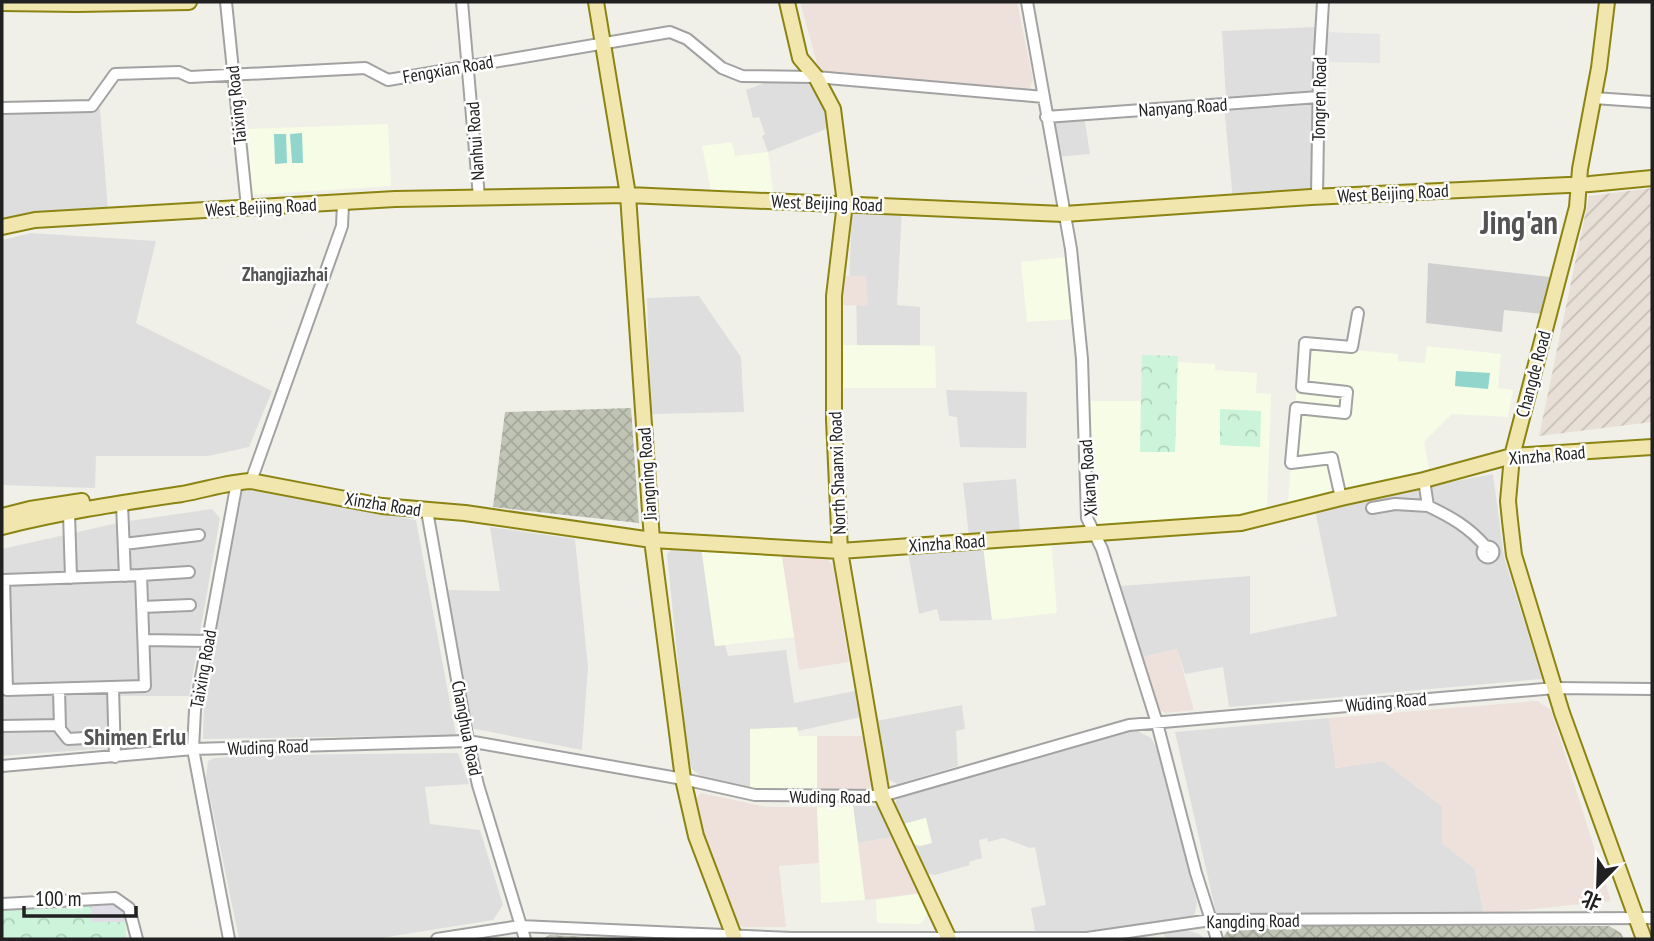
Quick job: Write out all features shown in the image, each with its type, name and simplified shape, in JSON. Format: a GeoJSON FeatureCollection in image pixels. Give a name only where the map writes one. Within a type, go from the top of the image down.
{"type":"FeatureCollection","features":[{"type":"Feature","properties":{"kind":"main road"},"geometry":{"type":"LineString","coordinates":[[2,3],[190,2]]}},
{"type":"Feature","properties":{"kind":"main road","name":"Jiangning Road"},"geometry":{"type":"LineString","coordinates":[[596,2],[628,195],[652,540],[683,779],[696,836],[735,937]]}},
{"type":"Feature","properties":{"kind":"main road","name":"North Shaanxi Road"},"geometry":{"type":"LineString","coordinates":[[787,2],[800,58],[816,77],[834,109],[845,203],[834,296],[834,420],[839,551],[882,796],[949,939]]}},
{"type":"Feature","properties":{"kind":"main road","name":"Changde Road"},"geometry":{"type":"LineString","coordinates":[[1606,2],[1577,207],[1511,456],[1508,501],[1514,555],[1562,713],[1644,939]]}},
{"type":"Feature","properties":{"kind":"main road","name":"West Beijing Road"},"geometry":{"type":"LineString","coordinates":[[2,227],[35,220],[247,207],[479,197],[628,195],[1064,214],[1652,178]]}},
{"type":"Feature","properties":{"kind":"main road","name":"Xinzha Road"},"geometry":{"type":"LineString","coordinates":[[2,516],[227,476],[244,482],[382,506],[465,513],[652,540],[839,551],[1241,523],[1424,480],[1511,456],[1652,447]]}},
{"type":"Feature","properties":{"kind":"main road","name":"Xinzha Road"},"geometry":{"type":"LineString","coordinates":[[2,527],[244,482]]}},
{"type":"Feature","properties":{"kind":"street","name":"Taixing Road"},"geometry":{"type":"LineString","coordinates":[[226,2],[247,207]]}},
{"type":"Feature","properties":{"kind":"street","name":"Nanhui Road"},"geometry":{"type":"LineString","coordinates":[[462,2],[479,197]]}},
{"type":"Feature","properties":{"kind":"street","name":"Xikang Road"},"geometry":{"type":"LineString","coordinates":[[1027,2],[1071,249],[1082,359],[1087,518],[1096,532],[1157,723],[1196,873],[1217,939]]}},
{"type":"Feature","properties":{"kind":"street","name":"Tongren Road"},"geometry":{"type":"LineString","coordinates":[[1317,197],[1323,2]]}},
{"type":"Feature","properties":{"kind":"street","name":"Fengxian Road"},"geometry":{"type":"LineString","coordinates":[[2,108],[92,106],[116,74],[179,72],[190,77],[365,68],[388,80],[670,32],[687,39],[722,68],[742,76],[816,77]]}},
{"type":"Feature","properties":{"kind":"street"},"geometry":{"type":"LineString","coordinates":[[816,77],[1044,97]]}},
{"type":"Feature","properties":{"kind":"street","name":"Nanyang Road"},"geometry":{"type":"LineString","coordinates":[[1046,117],[1319,97]]}},
{"type":"Feature","properties":{"kind":"street"},"geometry":{"type":"LineString","coordinates":[[1594,98],[1652,102]]}},
{"type":"Feature","properties":{"kind":"street","name":"Taixing Road"},"geometry":{"type":"LineString","coordinates":[[229,939],[194,749],[195,710],[244,482],[342,226],[343,203]]}},
{"type":"Feature","properties":{"kind":"street"},"geometry":{"type":"LineString","coordinates":[[1341,498],[1332,458],[1291,463],[1296,408],[1345,412],[1347,392],[1302,387],[1305,343],[1352,347],[1358,313]]}},
{"type":"Feature","properties":{"kind":"street"},"geometry":{"type":"LineString","coordinates":[[1424,480],[1428,506]]}},
{"type":"Feature","properties":{"kind":"street"},"geometry":{"type":"LineString","coordinates":[[122,504],[125,576]]}},
{"type":"Feature","properties":{"kind":"street"},"geometry":{"type":"LineString","coordinates":[[1372,508],[1395,504],[1428,506],[1456,519],[1486,547]]}},
{"type":"Feature","properties":{"kind":"street","name":"Changhua Road"},"geometry":{"type":"LineString","coordinates":[[427,511],[478,786],[525,939]]}},
{"type":"Feature","properties":{"kind":"street"},"geometry":{"type":"LineString","coordinates":[[69,513],[71,578]]}},
{"type":"Feature","properties":{"kind":"street"},"geometry":{"type":"LineString","coordinates":[[124,544],[199,535]]}},
{"type":"Feature","properties":{"kind":"street"},"geometry":{"type":"LineString","coordinates":[[141,575],[145,687],[8,691],[4,580],[189,572]]}},
{"type":"Feature","properties":{"kind":"street"},"geometry":{"type":"LineString","coordinates":[[142,607],[190,605]]}},
{"type":"Feature","properties":{"kind":"street"},"geometry":{"type":"LineString","coordinates":[[144,640],[208,641]]}},
{"type":"Feature","properties":{"kind":"street"},"geometry":{"type":"LineString","coordinates":[[113,688],[115,757]]}},
{"type":"Feature","properties":{"kind":"street","name":"Wuding Road"},"geometry":{"type":"LineString","coordinates":[[2,766],[194,749],[468,741],[764,796],[882,796],[1129,725],[1555,688],[1652,689]]}},
{"type":"Feature","properties":{"kind":"street"},"geometry":{"type":"LineString","coordinates":[[59,689],[60,725],[68,739],[85,738]]}},
{"type":"Feature","properties":{"kind":"street"},"geometry":{"type":"LineString","coordinates":[[2,726],[60,725]]}},
{"type":"Feature","properties":{"kind":"street"},"geometry":{"type":"LineString","coordinates":[[2,904],[115,898],[129,908],[137,939]]}},
{"type":"Feature","properties":{"kind":"street","name":"Kangding Road"},"geometry":{"type":"LineString","coordinates":[[437,939],[520,926],[735,937],[949,939],[1087,938],[1211,920],[1652,918]]}},
{"type":"Feature","properties":{"kind":"shaded area"},"geometry":{"type":"Polygon","coordinates":[[[800,2],[1017,2],[1033,80],[1029,90],[825,74],[818,67],[800,2]]]}},
{"type":"Feature","properties":{"kind":"shaded area"},"geometry":{"type":"Polygon","coordinates":[[[1315,27],[1315,92],[1226,99],[1222,31],[1315,27]]]}},
{"type":"Feature","properties":{"kind":"shaded area"},"geometry":{"type":"Polygon","coordinates":[[[1326,32],[1380,34],[1380,63],[1325,62],[1326,32]]]}},
{"type":"Feature","properties":{"kind":"shaded area"},"geometry":{"type":"Polygon","coordinates":[[[773,80],[812,81],[826,102],[831,127],[768,152],[759,117],[753,118],[746,90],[773,80]]]}},
{"type":"Feature","properties":{"kind":"shaded area"},"geometry":{"type":"Polygon","coordinates":[[[1317,99],[1314,195],[1233,200],[1224,106],[1317,99]]]}},
{"type":"Feature","properties":{"kind":"shaded area"},"geometry":{"type":"Polygon","coordinates":[[[100,109],[108,210],[2,220],[2,110],[100,109]]]}},
{"type":"Feature","properties":{"kind":"shaded area"},"geometry":{"type":"Polygon","coordinates":[[[1084,115],[1090,154],[1055,157],[1048,118],[1084,115]]]}},
{"type":"Feature","properties":{"kind":"shaded area"},"geometry":{"type":"Polygon","coordinates":[[[388,124],[391,186],[252,195],[247,129],[388,124]]]}},
{"type":"Feature","properties":{"kind":"shaded area"},"geometry":{"type":"Polygon","coordinates":[[[302,133],[303,163],[292,163],[290,134],[302,133]]]}},
{"type":"Feature","properties":{"kind":"shaded area"},"geometry":{"type":"Polygon","coordinates":[[[274,134],[286,134],[287,163],[275,164],[274,134]]]}},
{"type":"Feature","properties":{"kind":"shaded area"},"geometry":{"type":"Polygon","coordinates":[[[732,142],[735,156],[768,152],[773,192],[711,191],[702,146],[732,142]]]}},
{"type":"Feature","properties":{"kind":"shaded area"},"geometry":{"type":"Polygon","coordinates":[[[1652,188],[1652,422],[1539,436],[1589,196],[1652,188]]]}},
{"type":"Feature","properties":{"kind":"shaded area"},"geometry":{"type":"Polygon","coordinates":[[[852,208],[902,210],[897,305],[920,307],[920,345],[857,345],[856,286],[849,284],[852,208]]]}},
{"type":"Feature","properties":{"kind":"shaded area"},"geometry":{"type":"Polygon","coordinates":[[[31,233],[156,241],[136,323],[272,391],[249,447],[208,456],[96,456],[95,488],[2,485],[2,240],[31,233]]]}},
{"type":"Feature","properties":{"kind":"shaded area"},"geometry":{"type":"Polygon","coordinates":[[[1067,257],[1074,319],[1027,322],[1021,262],[1067,257]]]}},
{"type":"Feature","properties":{"kind":"shaded area"},"geometry":{"type":"Polygon","coordinates":[[[1428,263],[1550,277],[1542,314],[1504,310],[1502,332],[1426,323],[1428,263]]]}},
{"type":"Feature","properties":{"kind":"shaded area"},"geometry":{"type":"Polygon","coordinates":[[[838,276],[866,276],[868,306],[841,305],[838,276]]]}},
{"type":"Feature","properties":{"kind":"shaded area"},"geometry":{"type":"Polygon","coordinates":[[[699,296],[741,357],[744,412],[651,414],[647,298],[699,296]]]}},
{"type":"Feature","properties":{"kind":"shaded area"},"geometry":{"type":"Polygon","coordinates":[[[840,345],[935,346],[936,388],[841,388],[840,345]]]}},
{"type":"Feature","properties":{"kind":"shaded area"},"geometry":{"type":"Polygon","coordinates":[[[1300,345],[1398,354],[1398,361],[1425,363],[1427,346],[1501,354],[1498,388],[1513,390],[1508,417],[1452,414],[1424,442],[1429,469],[1288,503],[1300,345]]]}},
{"type":"Feature","properties":{"kind":"shaded area"},"geometry":{"type":"Polygon","coordinates":[[[1177,362],[1215,364],[1215,370],[1257,373],[1256,393],[1271,394],[1267,509],[1238,517],[1100,527],[1092,516],[1088,401],[1141,401],[1140,451],[1175,452],[1177,362]]]}},
{"type":"Feature","properties":{"kind":"shaded area"},"geometry":{"type":"Polygon","coordinates":[[[1456,371],[1490,373],[1488,389],[1455,386],[1456,371]]]}},
{"type":"Feature","properties":{"kind":"shaded area"},"geometry":{"type":"Polygon","coordinates":[[[946,390],[1027,392],[1026,448],[960,447],[957,417],[949,416],[946,390]]]}},
{"type":"Feature","properties":{"kind":"shaded area"},"geometry":{"type":"Polygon","coordinates":[[[631,408],[639,523],[493,507],[505,412],[631,408]]]}},
{"type":"Feature","properties":{"kind":"shaded area"},"geometry":{"type":"Polygon","coordinates":[[[1493,474],[1504,557],[1542,679],[1229,707],[1223,667],[1185,674],[1177,649],[1143,657],[1121,586],[1250,576],[1250,634],[1337,616],[1315,510],[1493,474]]]}},
{"type":"Feature","properties":{"kind":"shaded area"},"geometry":{"type":"Polygon","coordinates":[[[1016,479],[1020,532],[969,536],[963,483],[1016,479]]]}},
{"type":"Feature","properties":{"kind":"shaded area"},"geometry":{"type":"Polygon","coordinates":[[[241,488],[416,520],[456,735],[203,739],[204,706],[241,488]]]}},
{"type":"Feature","properties":{"kind":"shaded area"},"geometry":{"type":"Polygon","coordinates":[[[212,509],[220,518],[189,696],[109,696],[111,748],[2,756],[2,549],[122,522],[212,509]]]}},
{"type":"Feature","properties":{"kind":"shaded area"},"geometry":{"type":"Polygon","coordinates":[[[490,527],[575,539],[588,667],[582,750],[470,728],[446,590],[500,591],[490,527]]]}},
{"type":"Feature","properties":{"kind":"shaded area"},"geometry":{"type":"Polygon","coordinates":[[[1051,539],[1057,613],[992,620],[983,545],[1051,539]]]}},
{"type":"Feature","properties":{"kind":"shaded area"},"geometry":{"type":"Polygon","coordinates":[[[983,545],[992,620],[940,621],[937,609],[919,614],[908,552],[983,545]]]}},
{"type":"Feature","properties":{"kind":"shaded area"},"geometry":{"type":"Polygon","coordinates":[[[701,547],[781,551],[794,637],[715,646],[701,547]]]}},
{"type":"Feature","properties":{"kind":"shaded area"},"geometry":{"type":"Polygon","coordinates":[[[672,549],[702,550],[715,646],[725,645],[728,656],[786,650],[794,703],[855,691],[861,717],[798,731],[797,728],[750,789],[708,780],[692,769],[687,753],[667,554],[672,549]]]}},
{"type":"Feature","properties":{"kind":"shaded area"},"geometry":{"type":"Polygon","coordinates":[[[781,551],[818,554],[833,566],[849,662],[799,670],[781,551]]]}},
{"type":"Feature","properties":{"kind":"shaded area"},"geometry":{"type":"Polygon","coordinates":[[[1177,649],[1194,710],[1165,713],[1160,710],[1143,657],[1177,649]]]}},
{"type":"Feature","properties":{"kind":"shaded area"},"geometry":{"type":"Polygon","coordinates":[[[1537,701],[1551,710],[1611,901],[1484,914],[1475,869],[1442,843],[1442,806],[1383,761],[1336,768],[1329,718],[1537,701]]]}},
{"type":"Feature","properties":{"kind":"shaded area"},"geometry":{"type":"Polygon","coordinates":[[[962,705],[965,729],[956,731],[958,766],[897,784],[887,779],[876,721],[962,705]]]}},
{"type":"Feature","properties":{"kind":"shaded area"},"geometry":{"type":"Polygon","coordinates":[[[1329,718],[1336,768],[1383,761],[1442,806],[1442,843],[1475,869],[1484,914],[1216,913],[1175,732],[1329,718]]]}},
{"type":"Feature","properties":{"kind":"shaded area"},"geometry":{"type":"Polygon","coordinates":[[[797,727],[799,736],[817,736],[817,789],[750,789],[750,729],[797,727]]]}},
{"type":"Feature","properties":{"kind":"shaded area"},"geometry":{"type":"Polygon","coordinates":[[[1130,731],[1138,731],[1151,738],[1159,752],[1197,903],[1195,914],[1190,917],[1087,931],[1035,931],[1031,908],[1046,905],[1035,847],[1030,848],[1003,838],[988,842],[987,838],[979,840],[982,858],[969,862],[970,865],[935,875],[928,874],[914,844],[920,846],[925,818],[904,824],[895,807],[896,800],[904,795],[1130,731]]]}},
{"type":"Feature","properties":{"kind":"shaded area"},"geometry":{"type":"Polygon","coordinates":[[[817,736],[863,736],[873,785],[867,789],[817,789],[817,736]]]}},
{"type":"Feature","properties":{"kind":"shaded area"},"geometry":{"type":"Polygon","coordinates":[[[458,753],[469,784],[425,787],[430,824],[480,830],[503,905],[493,920],[375,939],[239,939],[206,778],[208,761],[214,758],[268,755],[458,753]]]}},
{"type":"Feature","properties":{"kind":"shaded area"},"geometry":{"type":"Polygon","coordinates":[[[701,793],[766,807],[817,807],[819,863],[779,866],[786,927],[743,927],[736,923],[698,823],[695,805],[701,793]]]}},
{"type":"Feature","properties":{"kind":"shaded area"},"geometry":{"type":"Polygon","coordinates":[[[853,806],[876,806],[883,809],[897,836],[858,843],[853,806]]]}},
{"type":"Feature","properties":{"kind":"shaded area"},"geometry":{"type":"Polygon","coordinates":[[[853,806],[865,900],[821,903],[817,807],[853,806]]]}},
{"type":"Feature","properties":{"kind":"shaded area"},"geometry":{"type":"Polygon","coordinates":[[[926,818],[932,843],[920,846],[914,844],[904,824],[926,818]]]}},
{"type":"Feature","properties":{"kind":"shaded area"},"geometry":{"type":"Polygon","coordinates":[[[897,836],[923,893],[865,900],[858,843],[897,836]]]}},
{"type":"Feature","properties":{"kind":"shaded area"},"geometry":{"type":"Polygon","coordinates":[[[923,893],[927,914],[923,922],[877,923],[876,900],[923,893]]]}},
{"type":"Feature","properties":{"kind":"shaded area"},"geometry":{"type":"Polygon","coordinates":[[[91,900],[113,901],[125,916],[125,922],[92,922],[91,900]]]}},
{"type":"Feature","properties":{"kind":"shaded area"},"geometry":{"type":"Polygon","coordinates":[[[1232,925],[1609,926],[1621,933],[1624,939],[1225,939],[1224,936],[1232,925]]]}},
{"type":"Feature","properties":{"kind":"shaded area"},"geometry":{"type":"Polygon","coordinates":[[[1187,930],[1205,939],[1165,939],[1164,933],[1187,930]]]}},
{"type":"Feature","properties":{"kind":"shaded area"},"geometry":{"type":"Polygon","coordinates":[[[550,935],[630,939],[542,939],[550,935]]]}},
{"type":"Feature","properties":{"kind":"green space"},"geometry":{"type":"Polygon","coordinates":[[[1142,355],[1178,356],[1175,452],[1140,452],[1142,355]]]}},
{"type":"Feature","properties":{"kind":"green space"},"geometry":{"type":"Polygon","coordinates":[[[1220,409],[1261,411],[1260,447],[1220,445],[1220,409]]]}},
{"type":"Feature","properties":{"kind":"green space"},"geometry":{"type":"Polygon","coordinates":[[[87,900],[125,916],[126,939],[2,939],[2,907],[87,900]]]}},
{"type":"Feature","properties":{"kind":"district","name":"Jing'an"},"geometry":{"type":"Point","coordinates":[1519,222]}},
{"type":"Feature","properties":{"kind":"district","name":"Zhangjiazhai"},"geometry":{"type":"Point","coordinates":[285,274]}},
{"type":"Feature","properties":{"kind":"district","name":"Shimen Erlu"},"geometry":{"type":"Point","coordinates":[135,736]}}]}
